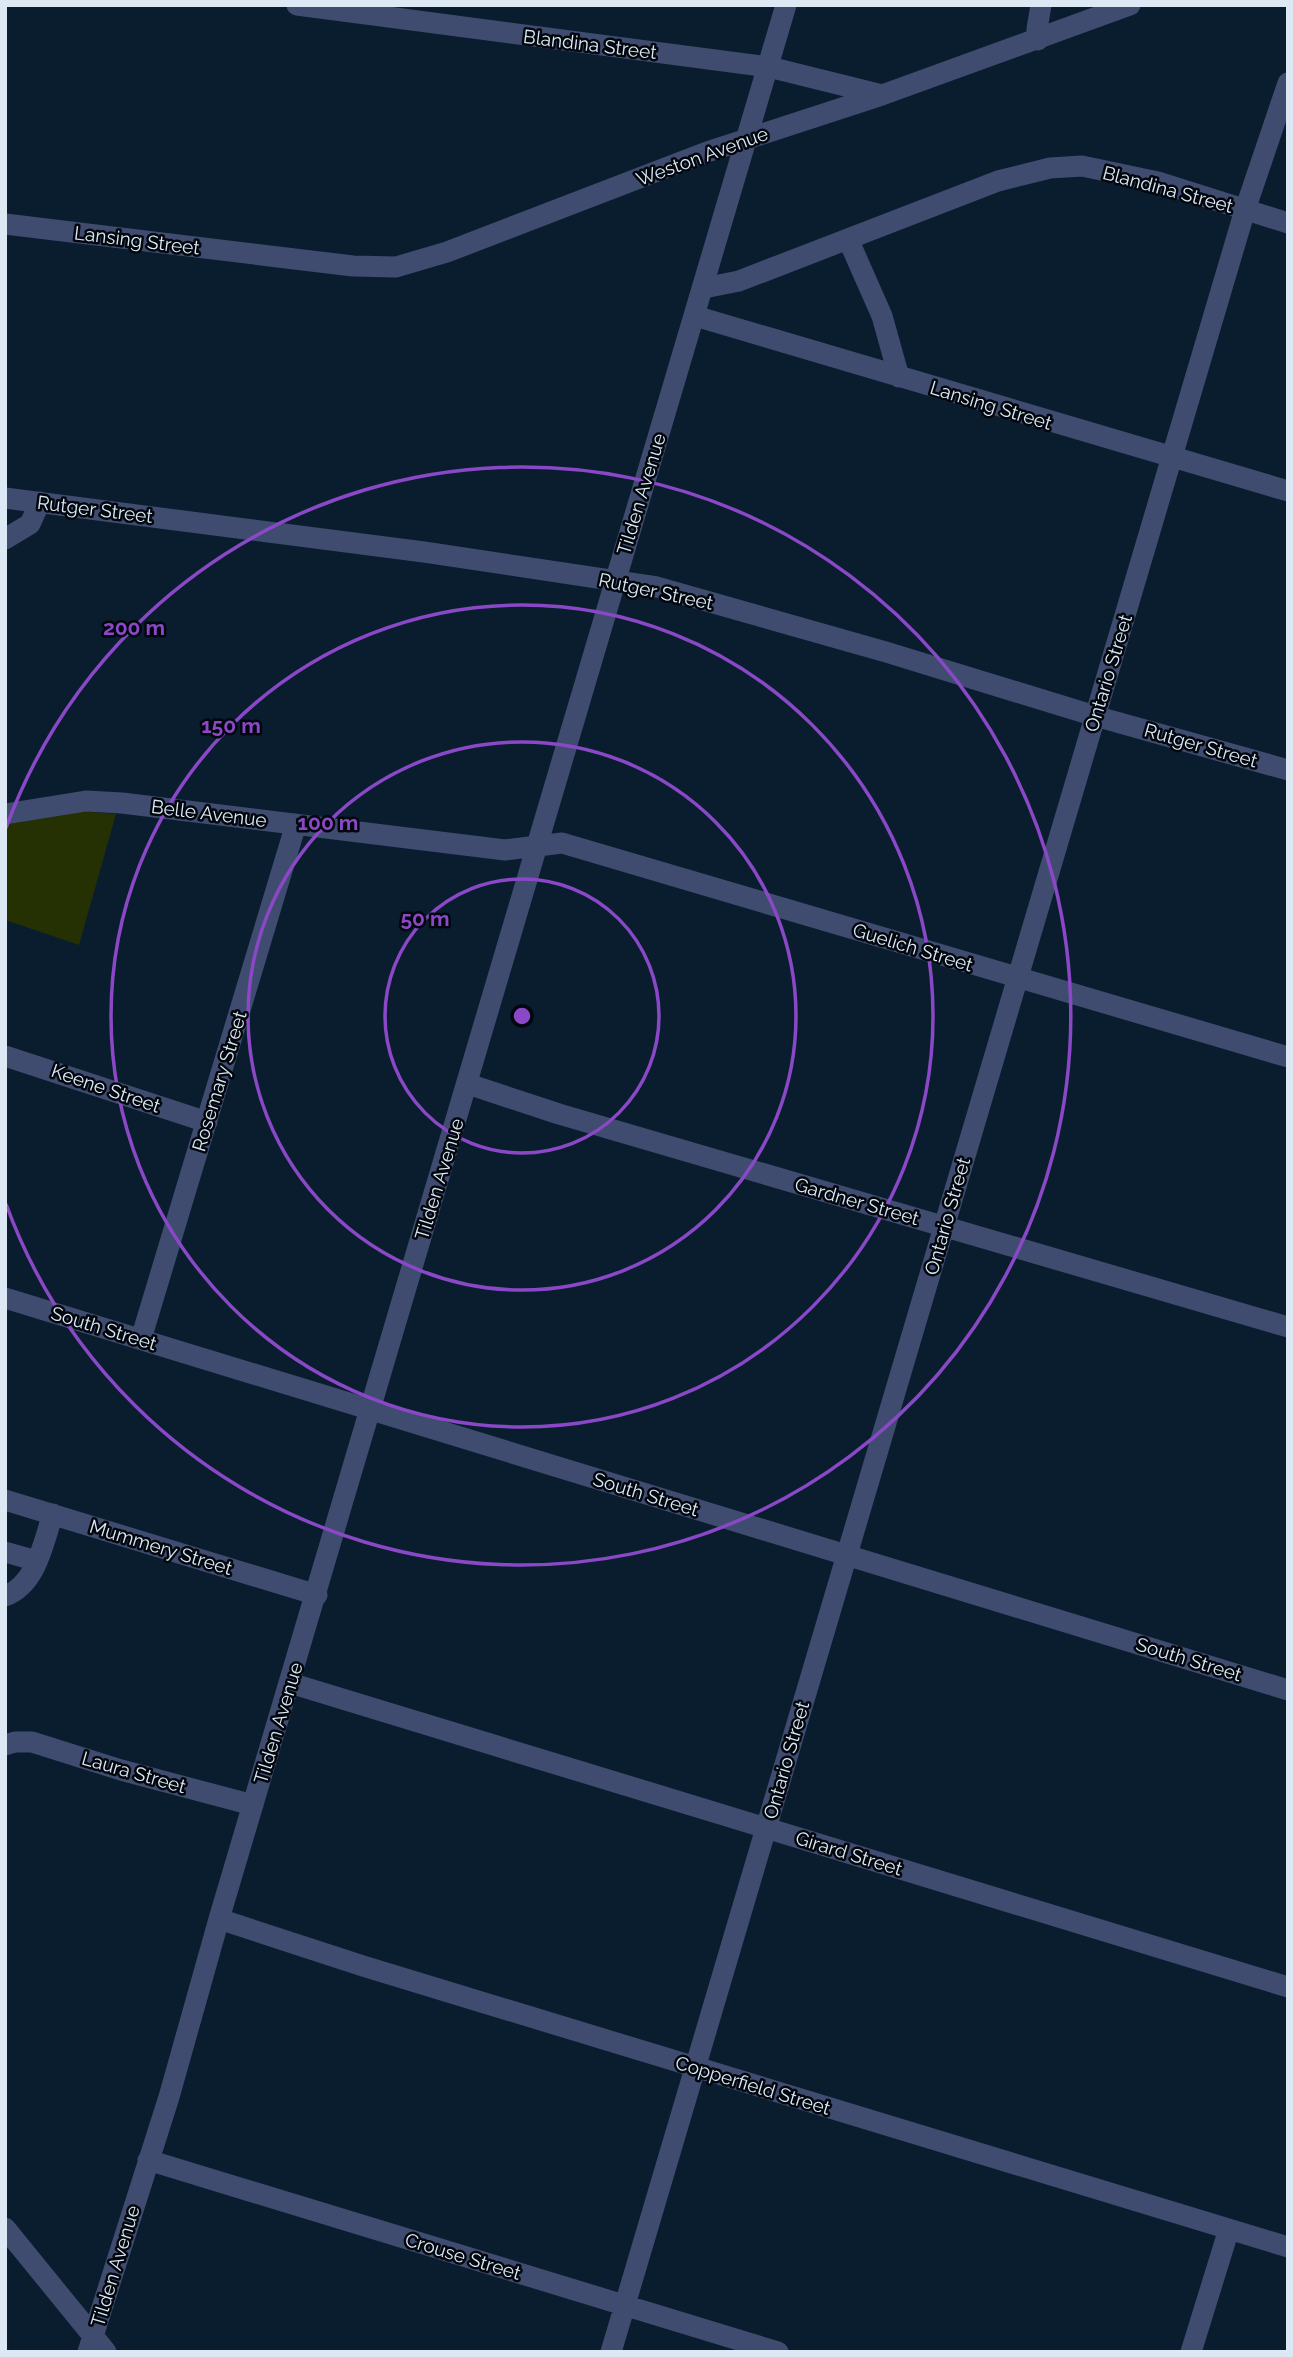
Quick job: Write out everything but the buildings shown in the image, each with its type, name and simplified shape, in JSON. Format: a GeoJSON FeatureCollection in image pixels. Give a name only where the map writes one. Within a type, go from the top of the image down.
{"type":"FeatureCollection","features":[{"type":"Feature","properties":{"kind":"street","name":"Blandina Street"},"geometry":{"type":"LineString","coordinates":[[297,5],[769,67],[882,95]]}},
{"type":"Feature","properties":{"kind":"street","name":"Tilden Avenue"},"geometry":{"type":"LineString","coordinates":[[96,2347],[219,1919],[786,5]]}},
{"type":"Feature","properties":{"kind":"street"},"geometry":{"type":"LineString","coordinates":[[1038,40],[1041,5]]}},
{"type":"Feature","properties":{"kind":"street","name":"Weston Avenue"},"geometry":{"type":"LineString","coordinates":[[268,256],[353,266],[396,267],[447,252],[707,152],[882,95],[1130,5]]}},
{"type":"Feature","properties":{"kind":"street","name":"Ontario Street"},"geometry":{"type":"LineString","coordinates":[[611,2352],[1171,458],[1245,210],[1288,83]]}},
{"type":"Feature","properties":{"kind":"street","name":"Blandina Street"},"geometry":{"type":"LineString","coordinates":[[704,288],[739,281],[998,181],[1063,166],[1082,166],[1158,182],[1288,223]]}},
{"type":"Feature","properties":{"kind":"street","name":"Lansing Street"},"geometry":{"type":"LineString","coordinates":[[5,223],[268,256]]}},
{"type":"Feature","properties":{"kind":"street"},"geometry":{"type":"LineString","coordinates":[[849,239],[881,316],[899,377]]}},
{"type":"Feature","properties":{"kind":"street","name":"Lansing Street"},"geometry":{"type":"LineString","coordinates":[[695,316],[1288,491]]}},
{"type":"Feature","properties":{"kind":"street","name":"Rutger Street"},"geometry":{"type":"LineString","coordinates":[[5,498],[424,552],[615,580],[671,591],[1288,770]]}},
{"type":"Feature","properties":{"kind":"street"},"geometry":{"type":"LineString","coordinates":[[5,539],[30,524],[40,502]]}},
{"type":"Feature","properties":{"kind":"street","name":"Belle Avenue"},"geometry":{"type":"LineString","coordinates":[[5,814],[86,801],[122,803],[505,850],[538,845]]}},
{"type":"Feature","properties":{"kind":"street","name":"Rosemary Street"},"geometry":{"type":"LineString","coordinates":[[141,1339],[296,824]]}},
{"type":"Feature","properties":{"kind":"street","name":"Guelich Street"},"geometry":{"type":"LineString","coordinates":[[538,845],[562,843],[1288,1058]]}},
{"type":"Feature","properties":{"kind":"street","name":"Keene Street"},"geometry":{"type":"LineString","coordinates":[[5,1056],[207,1122]]}},
{"type":"Feature","properties":{"kind":"street","name":"Gardner Street"},"geometry":{"type":"LineString","coordinates":[[468,1084],[559,1114],[1288,1327]]}},
{"type":"Feature","properties":{"kind":"street","name":"South Street"},"geometry":{"type":"LineString","coordinates":[[5,1298],[1288,1690]]}},
{"type":"Feature","properties":{"kind":"street","name":"Mummery Street"},"geometry":{"type":"LineString","coordinates":[[5,1500],[317,1595]]}},
{"type":"Feature","properties":{"kind":"street"},"geometry":{"type":"LineString","coordinates":[[5,1596],[14,1593],[31,1577],[53,1514]]}},
{"type":"Feature","properties":{"kind":"street"},"geometry":{"type":"LineString","coordinates":[[5,1552],[37,1561]]}},
{"type":"Feature","properties":{"kind":"street","name":"Girard Street"},"geometry":{"type":"LineString","coordinates":[[290,1683],[1288,1987]]}},
{"type":"Feature","properties":{"kind":"street","name":"Laura Street"},"geometry":{"type":"LineString","coordinates":[[10,1744],[32,1742],[121,1770],[253,1805]]}},
{"type":"Feature","properties":{"kind":"street","name":"Copperfield Street"},"geometry":{"type":"LineString","coordinates":[[219,1919],[363,1966],[1288,2247]]}},
{"type":"Feature","properties":{"kind":"street","name":"Crouse Street"},"geometry":{"type":"LineString","coordinates":[[148,2160],[778,2352]]}},
{"type":"Feature","properties":{"kind":"street"},"geometry":{"type":"LineString","coordinates":[[5,2228],[96,2347]]}},
{"type":"Feature","properties":{"kind":"street"},"geometry":{"type":"LineString","coordinates":[[1191,2352],[1229,2229]]}},
{"type":"Feature","properties":{"kind":"green space"},"geometry":{"type":"Polygon","coordinates":[[[77,811],[116,814],[79,945],[5,920],[5,823],[77,811]]]}}]}
